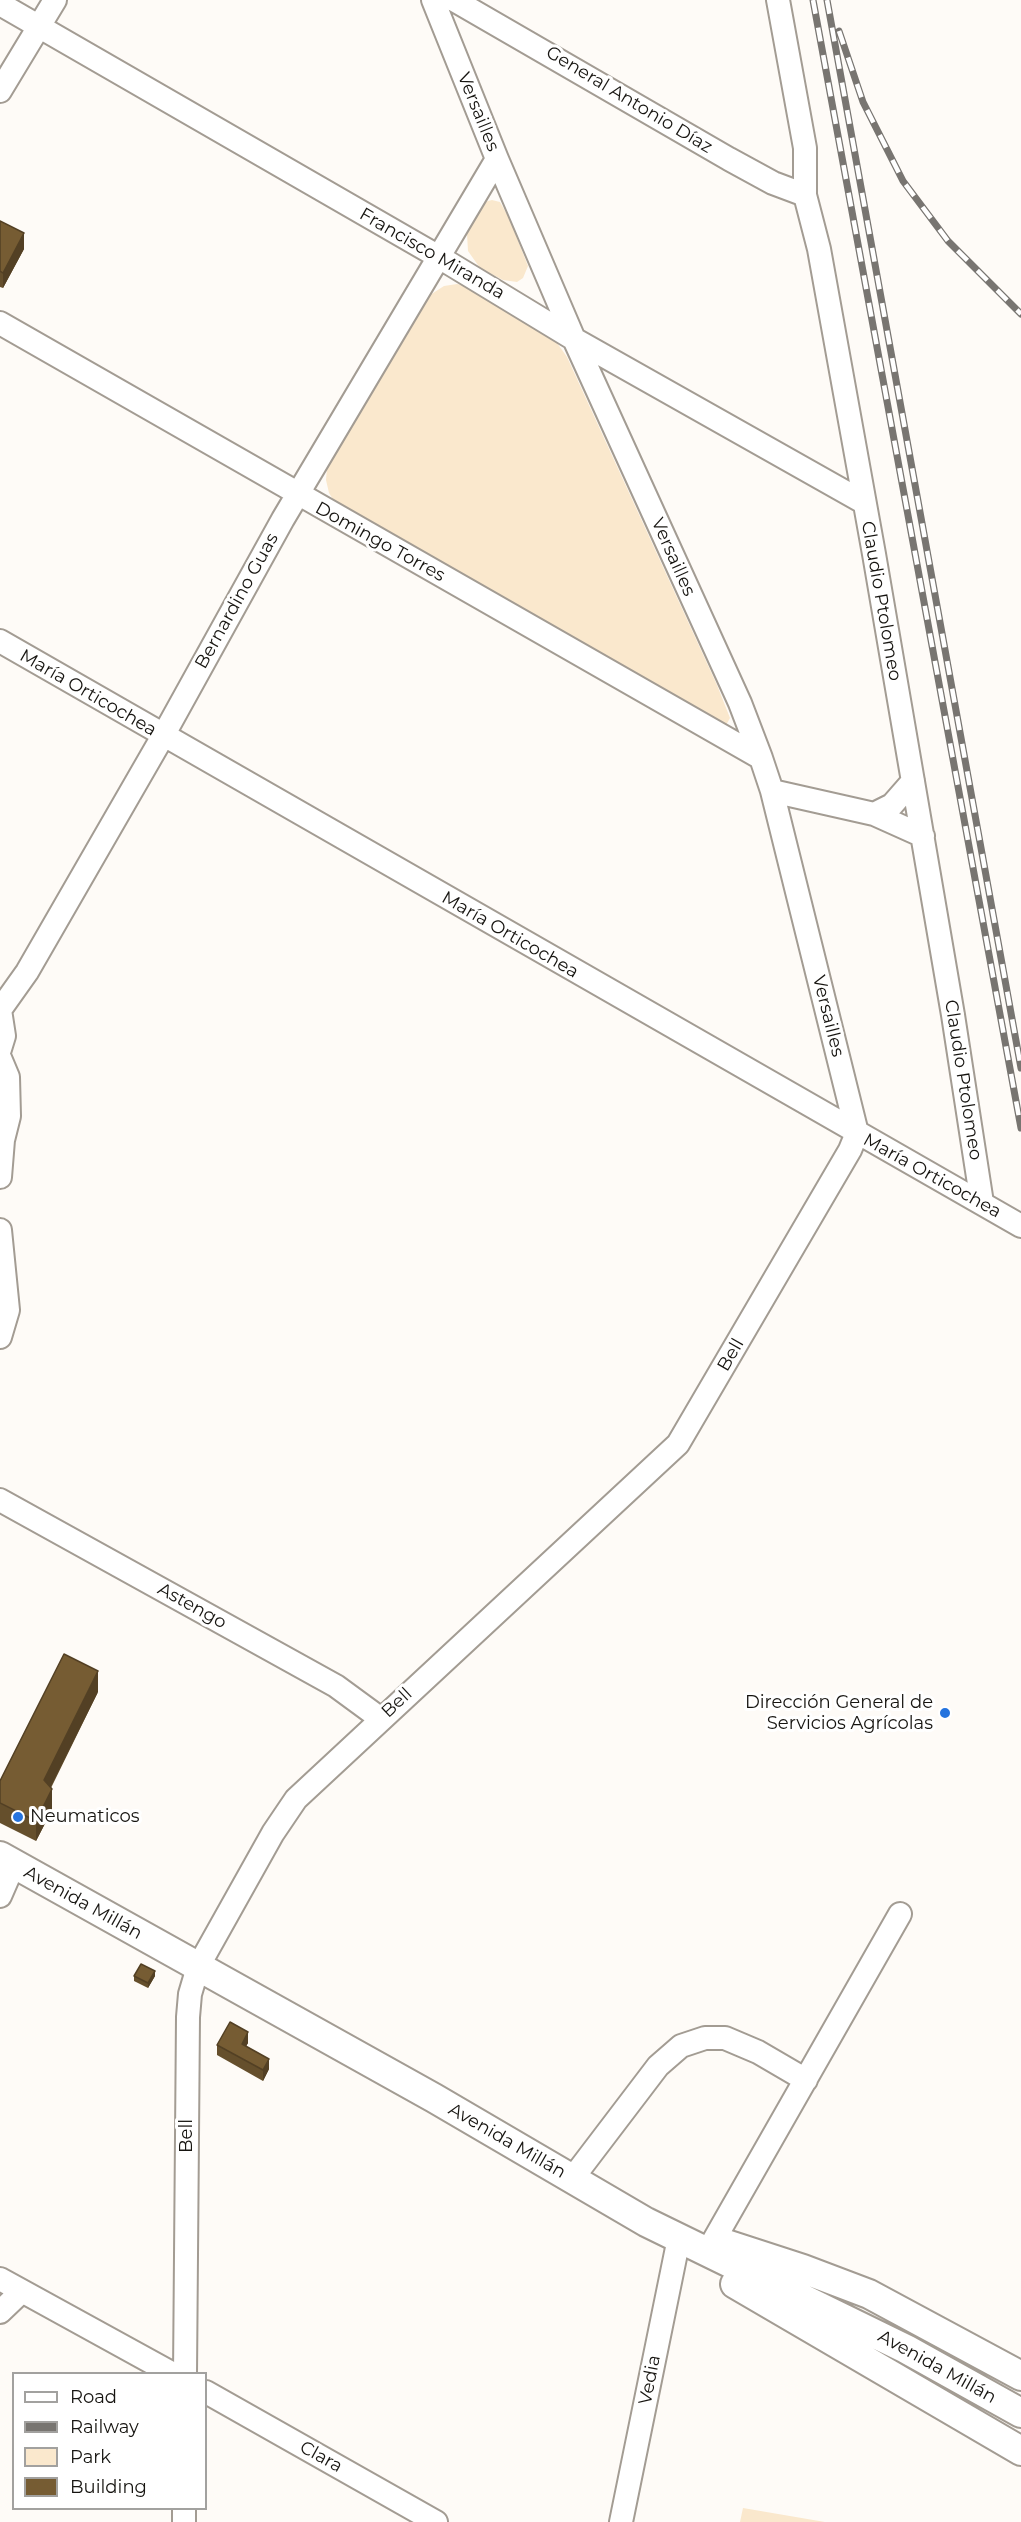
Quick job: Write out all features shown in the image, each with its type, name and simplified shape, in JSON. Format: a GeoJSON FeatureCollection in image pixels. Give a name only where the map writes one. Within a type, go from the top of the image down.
{"type":"FeatureCollection","features":[{"type":"Feature","properties":{"kind":"main road","name":"Avenida Millán"},"geometry":{"type":"LineString","coordinates":[[7,1860],[646,2222],[694,2241],[906,2349],[1021,2413]]}},
{"type":"Feature","properties":{"kind":"main road"},"geometry":{"type":"LineString","coordinates":[[694,2241],[803,2269],[869,2294],[1021,2376]]}},
{"type":"Feature","properties":{"kind":"main road"},"geometry":{"type":"LineString","coordinates":[[694,2241],[730,2281],[1021,2451]]}},
{"type":"Feature","properties":{"kind":"street"},"geometry":{"type":"LineString","coordinates":[[0,92],[55,0]]}},
{"type":"Feature","properties":{"kind":"street","name":"Versailles"},"geometry":{"type":"LineString","coordinates":[[433,0],[497,159],[574,339],[740,703],[761,758],[772,791],[857,1133]]}},
{"type":"Feature","properties":{"kind":"street","name":"General Antonio Díaz"},"geometry":{"type":"LineString","coordinates":[[454,0],[533,43],[729,159],[773,183],[805,195]]}},
{"type":"Feature","properties":{"kind":"street","name":"Claudio Ptolomeo"},"geometry":{"type":"LineString","coordinates":[[778,0],[806,148],[805,195],[819,249],[923,836],[982,1203]]}},
{"type":"Feature","properties":{"kind":"street","name":"Francisco Miranda"},"geometry":{"type":"LineString","coordinates":[[0,4],[439,257],[574,339],[863,502]]}},
{"type":"Feature","properties":{"kind":"street","name":"Bernardino Guas"},"geometry":{"type":"LineString","coordinates":[[0,1049],[4,1036],[0,1010],[27,972],[163,736],[297,495],[497,159]]}},
{"type":"Feature","properties":{"kind":"street","name":"Domingo Torres"},"geometry":{"type":"LineString","coordinates":[[0,323],[297,495],[761,758]]}},
{"type":"Feature","properties":{"kind":"street","name":"María Orticochea"},"geometry":{"type":"LineString","coordinates":[[0,641],[1021,1226]]}},
{"type":"Feature","properties":{"kind":"street"},"geometry":{"type":"LineString","coordinates":[[874,814],[892,805],[913,782]]}},
{"type":"Feature","properties":{"kind":"street"},"geometry":{"type":"LineString","coordinates":[[772,791],[874,814],[923,836]]}},
{"type":"Feature","properties":{"kind":"street"},"geometry":{"type":"LineString","coordinates":[[0,1058],[8,1077],[9,1116],[3,1140],[0,1177]]}},
{"type":"Feature","properties":{"kind":"street","name":"Bell"},"geometry":{"type":"LineString","coordinates":[[185,2372],[188,2017],[189,1994],[198,1967],[296,1799],[678,1444],[850,1150],[857,1133]]}},
{"type":"Feature","properties":{"kind":"street"},"geometry":{"type":"LineString","coordinates":[[0,1230],[8,1310],[0,1337]]}},
{"type":"Feature","properties":{"kind":"street","name":"Astengo"},"geometry":{"type":"LineString","coordinates":[[0,1500],[336,1686],[381,1719]]}},
{"type":"Feature","properties":{"kind":"street"},"geometry":{"type":"LineString","coordinates":[[0,1896],[7,1860]]}},
{"type":"Feature","properties":{"kind":"street","name":"Vedia"},"geometry":{"type":"LineString","coordinates":[[621,2522],[694,2241],[806,2080],[900,1914]]}},
{"type":"Feature","properties":{"kind":"street"},"geometry":{"type":"LineString","coordinates":[[572,2179],[658,2066],[681,2046],[705,2038],[725,2038],[758,2052],[806,2080]]}},
{"type":"Feature","properties":{"kind":"street"},"geometry":{"type":"LineString","coordinates":[[0,2278],[171,2372]]}},
{"type":"Feature","properties":{"kind":"street"},"geometry":{"type":"LineString","coordinates":[[0,2312],[22,2290]]}},
{"type":"Feature","properties":{"kind":"street","name":"Clara"},"geometry":{"type":"LineString","coordinates":[[207,2393],[436,2522]]}},
{"type":"Feature","properties":{"kind":"green space"},"geometry":{"type":"Polygon","coordinates":[[[492,200],[500,202],[509,218],[528,266],[523,278],[517,282],[503,280],[480,268],[468,251],[467,234],[470,225],[484,202],[492,200]]]}},
{"type":"Feature","properties":{"kind":"green space"},"geometry":{"type":"Polygon","coordinates":[[[457,284],[468,286],[555,340],[567,357],[717,685],[730,718],[725,727],[334,501],[329,493],[326,480],[327,468],[409,328],[430,295],[444,286],[457,284]]]}},
{"type":"Feature","properties":{"kind":"green space"},"geometry":{"type":"Polygon","coordinates":[[[743,2508],[825,2522],[740,2522],[743,2508]]]}},
{"type":"Feature","properties":{"kind":"building"},"geometry":{"type":"Polygon","coordinates":[[[0,221],[24,233],[3,273],[0,271],[0,221]]]}},
{"type":"Feature","properties":{"kind":"building"},"geometry":{"type":"Polygon","coordinates":[[[64,1654],[98,1671],[44,1780],[52,1789],[36,1821],[0,1803],[0,1781],[64,1654]]]}},
{"type":"Feature","properties":{"kind":"building"},"geometry":{"type":"Polygon","coordinates":[[[141,1964],[155,1971],[148,1983],[134,1976],[141,1964]]]}},
{"type":"Feature","properties":{"kind":"building"},"geometry":{"type":"Polygon","coordinates":[[[230,2022],[248,2032],[242,2044],[269,2059],[263,2070],[217,2045],[230,2022]]]}},
{"type":"Feature","properties":{"kind":"railway"},"geometry":{"type":"LineString","coordinates":[[813,0],[1021,1128]]}},
{"type":"Feature","properties":{"kind":"railway"},"geometry":{"type":"LineString","coordinates":[[827,0],[1021,1068]]}},
{"type":"Feature","properties":{"kind":"railway"},"geometry":{"type":"LineString","coordinates":[[839,31],[863,102],[903,181],[948,241],[1021,314]]}},
{"type":"Feature","properties":{"kind":"place","name":"Dirección General de Servicios Agrícolas"},"geometry":{"type":"Point","coordinates":[945,1713]}},
{"type":"Feature","properties":{"kind":"place","name":"Neumaticos"},"geometry":{"type":"Point","coordinates":[18,1817]}}]}
